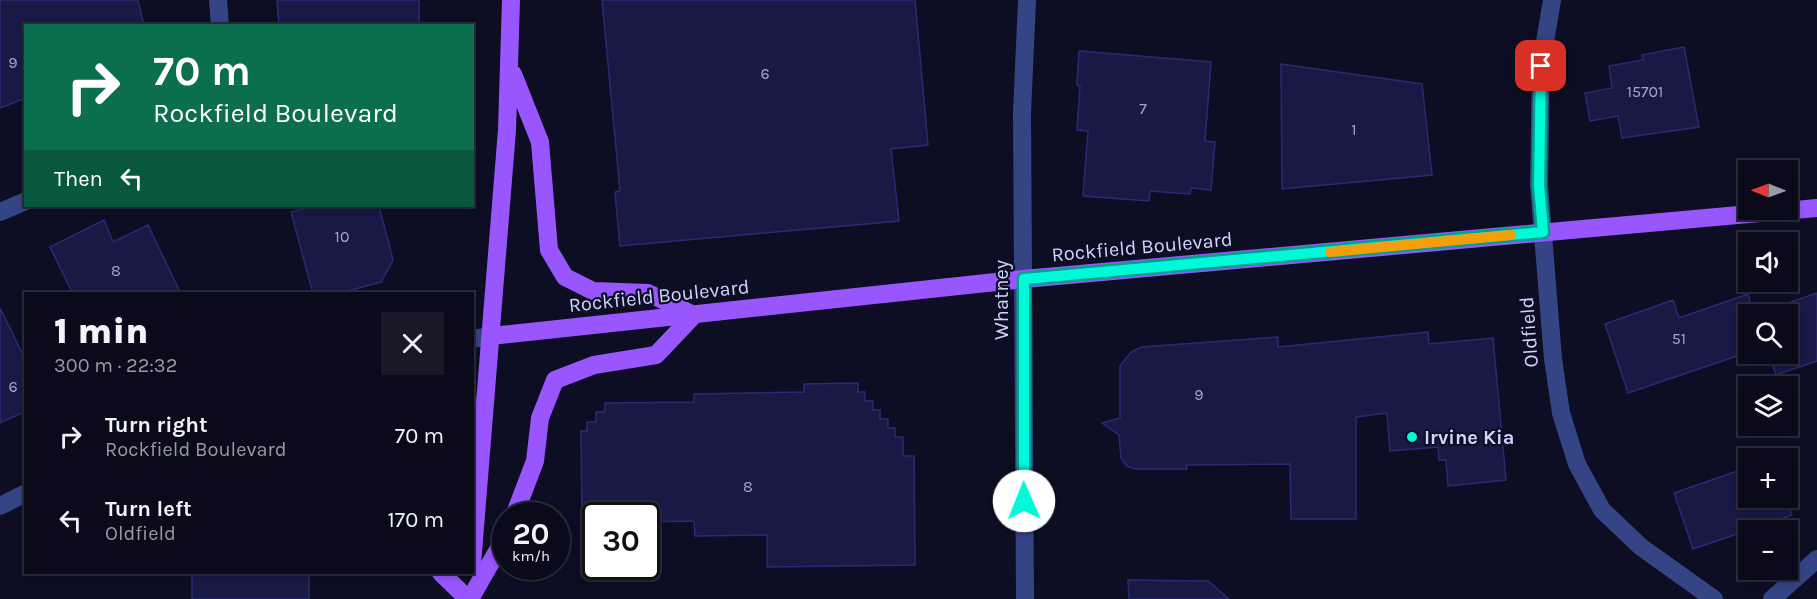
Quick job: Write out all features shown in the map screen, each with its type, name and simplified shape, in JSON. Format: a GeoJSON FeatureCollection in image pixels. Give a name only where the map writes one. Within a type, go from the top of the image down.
{"type":"FeatureCollection","features":[{"type":"Feature","properties":{"kind":"main road"},"geometry":{"type":"LineString","coordinates":[[474,519],[482,338],[511,70],[511,0]]}},
{"type":"Feature","properties":{"kind":"main road"},"geometry":{"type":"LineString","coordinates":[[511,70],[540,142],[549,250],[565,277],[593,291],[648,293],[694,315],[656,354],[594,365],[555,380],[540,418],[535,461],[519,502]]}},
{"type":"Feature","properties":{"kind":"main road","name":"Rockfield Boulevard"},"geometry":{"type":"LineString","coordinates":[[482,338],[1024,279],[1817,207]]}},
{"type":"Feature","properties":{"kind":"main road"},"geometry":{"type":"LineString","coordinates":[[469,599],[492,560]]}},
{"type":"Feature","properties":{"kind":"main road"},"geometry":{"type":"LineString","coordinates":[[442,574],[469,599]]}},
{"type":"Feature","properties":{"kind":"main road"},"geometry":{"type":"LineString","coordinates":[[469,599],[472,574]]}},
{"type":"Feature","properties":{"kind":"street"},"geometry":{"type":"LineString","coordinates":[[218,0],[220,24]]}},
{"type":"Feature","properties":{"kind":"street","name":"Whatney"},"geometry":{"type":"LineString","coordinates":[[1025,599],[1022,113],[1027,0]]}},
{"type":"Feature","properties":{"kind":"street","name":"Oldfield"},"geometry":{"type":"LineString","coordinates":[[1552,0],[1541,66],[1539,185],[1557,392],[1561,413],[1577,464],[1602,510],[1641,547],[1713,599]]}},
{"type":"Feature","properties":{"kind":"street"},"geometry":{"type":"LineString","coordinates":[[0,212],[24,202]]}},
{"type":"Feature","properties":{"kind":"street"},"geometry":{"type":"LineString","coordinates":[[0,506],[24,494]]}},
{"type":"Feature","properties":{"kind":"street"},"geometry":{"type":"LineString","coordinates":[[1772,599],[1817,559]]}},
{"type":"Feature","properties":{"kind":"building"},"geometry":{"type":"Polygon","coordinates":[[[0,0],[138,0],[144,24],[24,24],[24,99],[0,108],[0,0]]]}},
{"type":"Feature","properties":{"kind":"building"},"geometry":{"type":"Polygon","coordinates":[[[277,0],[419,0],[419,24],[279,24],[277,0]]]}},
{"type":"Feature","properties":{"kind":"building"},"geometry":{"type":"Polygon","coordinates":[[[602,0],[915,0],[928,145],[891,149],[899,221],[620,246],[615,192],[620,191],[602,0]]]}},
{"type":"Feature","properties":{"kind":"building"},"geometry":{"type":"Polygon","coordinates":[[[1684,47],[1699,127],[1622,138],[1618,116],[1590,121],[1585,93],[1612,88],[1609,66],[1643,60],[1642,55],[1684,47]]]}},
{"type":"Feature","properties":{"kind":"building"},"geometry":{"type":"Polygon","coordinates":[[[1079,51],[1211,62],[1205,141],[1215,142],[1211,190],[1191,188],[1190,194],[1150,191],[1149,201],[1083,196],[1088,131],[1077,130],[1080,86],[1077,85],[1079,51]]]}},
{"type":"Feature","properties":{"kind":"building"},"geometry":{"type":"Polygon","coordinates":[[[1281,64],[1422,84],[1432,175],[1282,189],[1281,64]]]}},
{"type":"Feature","properties":{"kind":"building"},"geometry":{"type":"Polygon","coordinates":[[[311,207],[379,207],[393,260],[381,282],[344,292],[312,292],[291,212],[311,207]]]}},
{"type":"Feature","properties":{"kind":"building"},"geometry":{"type":"Polygon","coordinates":[[[104,220],[113,242],[148,225],[180,292],[72,292],[50,247],[104,220]]]}},
{"type":"Feature","properties":{"kind":"building"},"geometry":{"type":"Polygon","coordinates":[[[1817,293],[1817,361],[1776,375],[1772,364],[1798,364],[1798,304],[1788,303],[1817,293]]]}},
{"type":"Feature","properties":{"kind":"building"},"geometry":{"type":"Polygon","coordinates":[[[1748,294],[1751,304],[1738,304],[1738,356],[1628,393],[1605,324],[1673,300],[1679,318],[1748,294]]]}},
{"type":"Feature","properties":{"kind":"building"},"geometry":{"type":"Polygon","coordinates":[[[0,308],[24,357],[24,412],[0,423],[0,308]]]}},
{"type":"Feature","properties":{"kind":"building"},"geometry":{"type":"Polygon","coordinates":[[[1428,332],[1429,344],[1493,338],[1506,480],[1448,486],[1446,460],[1439,460],[1438,447],[1390,451],[1387,413],[1356,417],[1356,519],[1291,519],[1290,464],[1186,465],[1187,469],[1136,469],[1127,466],[1121,458],[1119,435],[1102,423],[1120,418],[1120,366],[1131,352],[1141,347],[1278,337],[1278,347],[1428,332]]]}},
{"type":"Feature","properties":{"kind":"building"},"geometry":{"type":"Polygon","coordinates":[[[858,383],[858,392],[865,392],[865,401],[873,401],[873,410],[880,410],[880,419],[888,419],[888,428],[895,428],[895,437],[903,437],[903,456],[914,456],[915,565],[767,567],[767,535],[695,536],[694,521],[660,522],[660,502],[582,502],[582,516],[581,431],[587,431],[587,422],[596,422],[596,412],[605,412],[605,403],[694,402],[694,394],[804,392],[804,384],[858,383]]]}},
{"type":"Feature","properties":{"kind":"building"},"geometry":{"type":"Polygon","coordinates":[[[1738,471],[1738,508],[1790,508],[1792,515],[1777,520],[1738,520],[1738,534],[1693,549],[1674,493],[1738,471]]]}},
{"type":"Feature","properties":{"kind":"building"},"geometry":{"type":"Polygon","coordinates":[[[192,574],[309,574],[309,599],[192,599],[192,574]]]}},
{"type":"Feature","properties":{"kind":"building"},"geometry":{"type":"Polygon","coordinates":[[[1128,580],[1208,581],[1229,599],[1129,599],[1128,580]]]}},
{"type":"Feature","properties":{"kind":"slow traffic"},"geometry":{"type":"LineString","coordinates":[[1330,252],[1511,235]]}},
{"type":"Feature","properties":{"kind":"place","name":"Irvine Kia"},"geometry":{"type":"Point","coordinates":[1412,437]}},
{"type":"Feature","properties":{"kind":"route"},"geometry":{"type":"LineString","coordinates":[[1024,501],[1024,279],[1543,232],[1539,185],[1541,66]]}}]}
